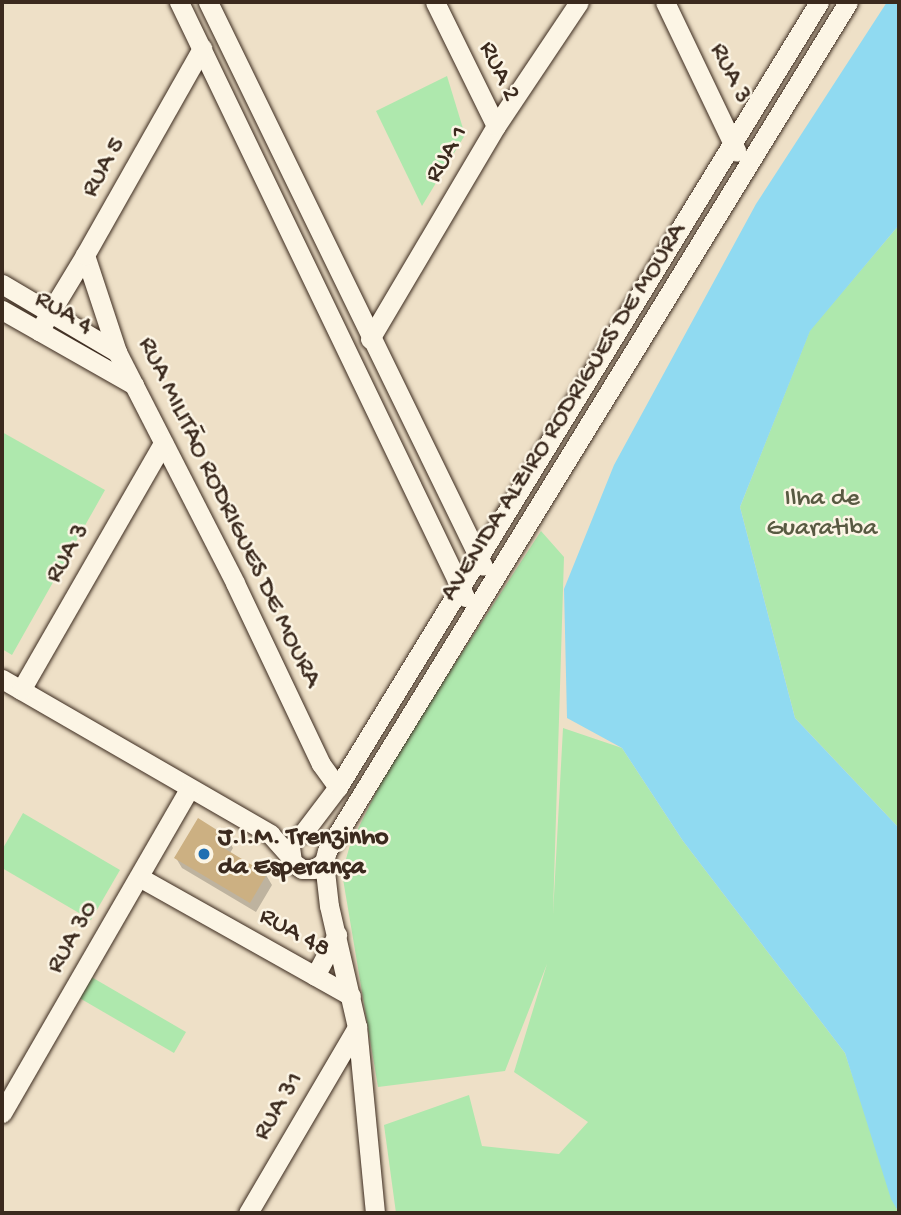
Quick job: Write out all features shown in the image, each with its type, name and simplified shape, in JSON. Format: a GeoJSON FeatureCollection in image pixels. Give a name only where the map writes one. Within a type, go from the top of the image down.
{"type":"FeatureCollection","features":[{"type":"Feature","properties":{"kind":"street"},"geometry":{"type":"LineString","coordinates":[[179,2],[472,612]]}},
{"type":"Feature","properties":{"kind":"street"},"geometry":{"type":"LineString","coordinates":[[208,2],[370,339],[492,582]]}},
{"type":"Feature","properties":{"kind":"street","name":"RUA 2"},"geometry":{"type":"LineString","coordinates":[[435,2],[496,126]]}},
{"type":"Feature","properties":{"kind":"street","name":"RUA 1"},"geometry":{"type":"LineString","coordinates":[[370,339],[496,126],[579,2]]}},
{"type":"Feature","properties":{"kind":"street","name":"RUA 3"},"geometry":{"type":"LineString","coordinates":[[665,2],[746,169]]}},
{"type":"Feature","properties":{"kind":"street","name":"AVENIDA ALZIRO RODRIGUES DE MOURA"},"geometry":{"type":"LineString","coordinates":[[301,835],[343,779],[819,2]]}},
{"type":"Feature","properties":{"kind":"street","name":"AVENIDA ALZIRO RODRIGUES DE MOURA"},"geometry":{"type":"LineString","coordinates":[[326,857],[472,612],[523,534],[848,2]]}},
{"type":"Feature","properties":{"kind":"street","name":"RUA 5"},"geometry":{"type":"LineString","coordinates":[[38,331],[85,255],[202,48]]}},
{"type":"Feature","properties":{"kind":"street","name":"RUA MILITÃO RODRIGUES DE MOURA"},"geometry":{"type":"LineString","coordinates":[[85,255],[117,352],[235,583],[321,764],[343,779]]}},
{"type":"Feature","properties":{"kind":"street","name":"RUA 4"},"geometry":{"type":"LineString","coordinates":[[2,284],[117,352]]}},
{"type":"Feature","properties":{"kind":"street","name":"RUA 4"},"geometry":{"type":"LineString","coordinates":[[2,310],[134,385]]}},
{"type":"Feature","properties":{"kind":"street","name":"RUA 3"},"geometry":{"type":"LineString","coordinates":[[21,690],[163,443]]}},
{"type":"Feature","properties":{"kind":"street"},"geometry":{"type":"LineString","coordinates":[[505,515],[523,534]]}},
{"type":"Feature","properties":{"kind":"street"},"geometry":{"type":"LineString","coordinates":[[2,679],[270,834],[329,906]]}},
{"type":"Feature","properties":{"kind":"street"},"geometry":{"type":"LineString","coordinates":[[343,779],[369,783]]}},
{"type":"Feature","properties":{"kind":"street","name":"RUA 30"},"geometry":{"type":"LineString","coordinates":[[2,1113],[190,788]]}},
{"type":"Feature","properties":{"kind":"street"},"geometry":{"type":"LineString","coordinates":[[270,834],[320,836],[326,857],[329,906],[357,1027],[375,1213]]}},
{"type":"Feature","properties":{"kind":"street"},"geometry":{"type":"LineString","coordinates":[[296,863],[291,845],[301,835]]}},
{"type":"Feature","properties":{"kind":"street"},"geometry":{"type":"LineString","coordinates":[[296,863],[314,869],[326,857]]}},
{"type":"Feature","properties":{"kind":"street","name":"RUA 48"},"geometry":{"type":"LineString","coordinates":[[139,877],[351,996]]}},
{"type":"Feature","properties":{"kind":"street"},"geometry":{"type":"LineString","coordinates":[[315,976],[337,934]]}},
{"type":"Feature","properties":{"kind":"street","name":"RUA 31"},"geometry":{"type":"LineString","coordinates":[[248,1213],[357,1027]]}},
{"type":"Feature","properties":{"kind":"green space"},"geometry":{"type":"Polygon","coordinates":[[[447,76],[465,135],[422,206],[376,111],[447,76]]]}},
{"type":"Feature","properties":{"kind":"green space","name":"Ilha de Guaratiba"},"geometry":{"type":"Polygon","coordinates":[[[899,225],[899,828],[795,718],[740,507],[810,330],[899,225]]]}},
{"type":"Feature","properties":{"kind":"green space"},"geometry":{"type":"Polygon","coordinates":[[[2,432],[105,490],[12,655],[2,649],[2,432]]]}},
{"type":"Feature","properties":{"kind":"green space"},"geometry":{"type":"Polygon","coordinates":[[[541,531],[564,557],[553,914],[563,728],[622,748],[683,841],[845,1053],[898,1213],[396,1213],[384,1125],[469,1095],[482,1146],[559,1154],[588,1122],[514,1072],[547,964],[505,1071],[378,1087],[342,873],[350,845],[391,762],[541,531]]]}},
{"type":"Feature","properties":{"kind":"green space"},"geometry":{"type":"Polygon","coordinates":[[[23,813],[120,870],[91,920],[2,868],[2,850],[23,813]]]}},
{"type":"Feature","properties":{"kind":"green space"},"geometry":{"type":"Polygon","coordinates":[[[88,975],[186,1032],[174,1053],[76,996],[88,975]]]}},
{"type":"Feature","properties":{"kind":"water"},"geometry":{"type":"Polygon","coordinates":[[[887,2],[899,2],[899,225],[810,331],[740,507],[795,718],[899,828],[899,1213],[891,1199],[845,1053],[683,841],[622,748],[567,718],[564,589],[614,465],[756,204],[887,2]]]}},
{"type":"Feature","properties":{"kind":"building"},"geometry":{"type":"Polygon","coordinates":[[[198,818],[228,837],[222,847],[267,874],[250,903],[174,858],[198,818]]]}},
{"type":"Feature","properties":{"kind":"place","name":"J.I.M. Trenzinho da Esperança"},"geometry":{"type":"Point","coordinates":[204,854]}}]}
